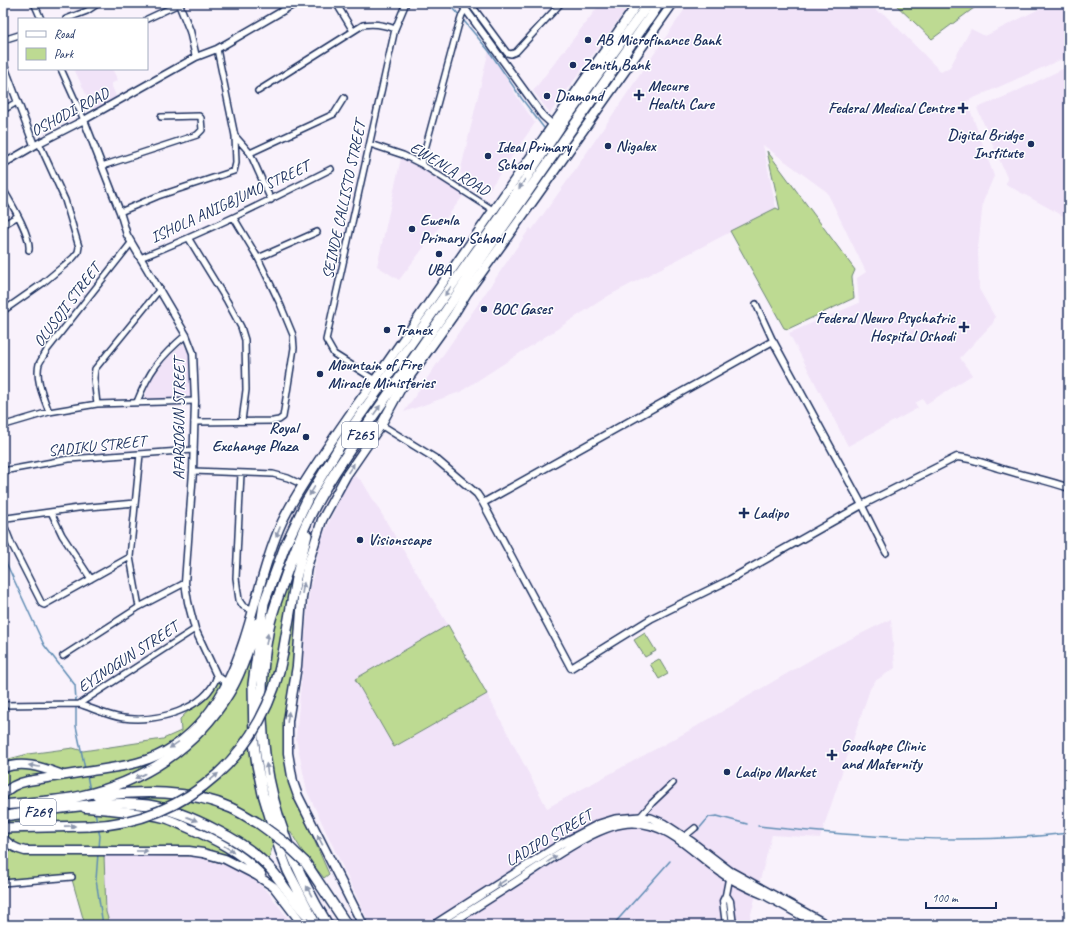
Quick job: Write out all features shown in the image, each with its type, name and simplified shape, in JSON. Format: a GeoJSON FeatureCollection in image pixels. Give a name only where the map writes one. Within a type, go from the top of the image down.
{"type":"FeatureCollection","features":[{"type":"Feature","properties":{"kind":"highway","name":"F265"},"geometry":{"type":"LineString","coordinates":[[314,923],[288,871],[280,850],[268,812],[257,765],[254,742],[253,684],[264,603],[285,546],[307,500],[347,434],[501,216],[562,124],[649,3]]}},
{"type":"Feature","properties":{"kind":"highway","name":"F265"},"geometry":{"type":"LineString","coordinates":[[328,925],[294,862],[282,832],[272,797],[263,734],[262,687],[271,617],[292,556],[310,517],[333,475],[463,291],[660,3]]}},
{"type":"Feature","properties":{"kind":"highway"},"geometry":{"type":"LineString","coordinates":[[3,828],[104,825],[125,822],[163,810],[194,792],[220,772],[242,749],[262,718],[276,684],[303,547],[313,519],[333,475]]}},
{"type":"Feature","properties":{"kind":"highway"},"geometry":{"type":"LineString","coordinates":[[99,801],[126,782],[168,760],[193,740],[212,719],[230,692],[248,651],[264,603]]}},
{"type":"Feature","properties":{"kind":"highway"},"geometry":{"type":"LineString","coordinates":[[82,802],[99,801],[152,792],[176,793],[225,806],[258,823],[284,842],[305,862],[347,925]]}},
{"type":"Feature","properties":{"kind":"highway","name":"F269"},"geometry":{"type":"LineString","coordinates":[[3,804],[70,798],[82,802]]}},
{"type":"Feature","properties":{"kind":"highway"},"geometry":{"type":"LineString","coordinates":[[99,801],[163,808],[202,822],[231,838],[266,864],[298,906],[314,923]]}},
{"type":"Feature","properties":{"kind":"highway","name":"F269"},"geometry":{"type":"LineString","coordinates":[[3,816],[72,808],[82,802]]}},
{"type":"Feature","properties":{"kind":"main road"},"geometry":{"type":"LineString","coordinates":[[3,795],[19,783],[135,764],[155,757],[174,746],[189,734],[202,720],[227,683],[235,666],[268,556],[282,521],[303,485],[354,407],[375,380],[638,3]]}},
{"type":"Feature","properties":{"kind":"main road"},"geometry":{"type":"LineString","coordinates":[[363,925],[298,796],[290,768],[287,740],[288,721],[297,666],[302,597],[307,567],[322,520],[346,476],[381,425],[400,390],[453,316],[463,291],[541,190],[673,3]]}},
{"type":"Feature","properties":{"kind":"main road"},"geometry":{"type":"LineString","coordinates":[[3,768],[21,764],[39,766],[64,776]]}},
{"type":"Feature","properties":{"kind":"main road"},"geometry":{"type":"LineString","coordinates":[[82,802],[99,801],[166,819],[202,834],[227,847],[250,862],[274,887],[303,925]]}},
{"type":"Feature","properties":{"kind":"main road","name":"LADIPO STREET"},"geometry":{"type":"LineString","coordinates":[[434,925],[559,845],[599,824],[615,818],[640,817],[651,818],[663,823],[684,837],[730,874],[828,925]]}},
{"type":"Feature","properties":{"kind":"main road","name":"LADIPO STREET"},"geometry":{"type":"LineString","coordinates":[[448,925],[564,850],[602,830],[617,824],[633,822],[661,830],[690,847],[730,874],[817,925]]}},
{"type":"Feature","properties":{"kind":"main road"},"geometry":{"type":"LineString","coordinates":[[3,838],[14,847],[26,851],[181,851],[203,853],[235,863],[274,887]]}},
{"type":"Feature","properties":{"kind":"street"},"geometry":{"type":"LineString","coordinates":[[34,3],[41,18]]}},
{"type":"Feature","properties":{"kind":"street"},"geometry":{"type":"LineString","coordinates":[[69,18],[87,11],[99,3]]}},
{"type":"Feature","properties":{"kind":"street"},"geometry":{"type":"LineString","coordinates":[[148,19],[180,3],[190,31],[196,57]]}},
{"type":"Feature","properties":{"kind":"street","name":"OSHODI ROAD"},"geometry":{"type":"LineString","coordinates":[[3,164],[196,57],[217,49],[296,3]]}},
{"type":"Feature","properties":{"kind":"street"},"geometry":{"type":"LineString","coordinates":[[336,3],[353,31]]}},
{"type":"Feature","properties":{"kind":"street","name":"SEINDE CALLISTO STREET"},"geometry":{"type":"LineString","coordinates":[[375,380],[334,354],[326,340],[395,28],[406,3]]}},
{"type":"Feature","properties":{"kind":"street"},"geometry":{"type":"LineString","coordinates":[[466,4],[507,53],[511,54],[516,52],[561,3]]}},
{"type":"Feature","properties":{"kind":"street"},"geometry":{"type":"LineString","coordinates":[[420,164],[461,17],[466,4]]}},
{"type":"Feature","properties":{"kind":"street"},"geometry":{"type":"LineString","coordinates":[[466,4],[543,116],[553,125]]}},
{"type":"Feature","properties":{"kind":"street"},"geometry":{"type":"LineString","coordinates":[[258,91],[363,25],[386,25],[395,28]]}},
{"type":"Feature","properties":{"kind":"street"},"geometry":{"type":"LineString","coordinates":[[3,40],[18,35]]}},
{"type":"Feature","properties":{"kind":"street"},"geometry":{"type":"LineString","coordinates":[[120,212],[158,196],[216,176],[234,172],[236,163],[235,136],[217,49]]}},
{"type":"Feature","properties":{"kind":"street"},"geometry":{"type":"LineString","coordinates":[[3,63],[6,79],[65,200],[79,247],[78,252],[73,258],[43,283],[3,311]]}},
{"type":"Feature","properties":{"kind":"street"},"geometry":{"type":"LineString","coordinates":[[61,70],[84,120]]}},
{"type":"Feature","properties":{"kind":"street"},"geometry":{"type":"LineString","coordinates":[[250,153],[334,114],[344,98]]}},
{"type":"Feature","properties":{"kind":"street"},"geometry":{"type":"LineString","coordinates":[[3,110],[17,102]]}},
{"type":"Feature","properties":{"kind":"street"},"geometry":{"type":"LineString","coordinates":[[102,166],[197,135],[202,130],[201,118],[199,116],[161,117]]}},
{"type":"Feature","properties":{"kind":"street","name":"AFARIOGUN STREET"},"geometry":{"type":"LineString","coordinates":[[84,120],[120,212],[127,235],[160,289],[186,335],[194,353],[194,450],[185,583],[195,629],[217,676],[227,683]]}},
{"type":"Feature","properties":{"kind":"street"},"geometry":{"type":"LineString","coordinates":[[235,136],[250,153],[271,200]]}},
{"type":"Feature","properties":{"kind":"street","name":"EWENLA ROAD"},"geometry":{"type":"LineString","coordinates":[[370,144],[403,155],[420,164],[493,210]]}},
{"type":"Feature","properties":{"kind":"street","name":"ISHOLA ANIGBJUMO STREET"},"geometry":{"type":"LineString","coordinates":[[140,258],[189,239],[271,200],[331,169]]}},
{"type":"Feature","properties":{"kind":"street"},"geometry":{"type":"LineString","coordinates":[[3,189],[18,216],[29,243],[29,250]]}},
{"type":"Feature","properties":{"kind":"street"},"geometry":{"type":"LineString","coordinates":[[3,225],[18,216]]}},
{"type":"Feature","properties":{"kind":"street"},"geometry":{"type":"LineString","coordinates":[[194,422],[273,421],[282,419],[294,348],[294,335],[282,306],[258,258],[234,218]]}},
{"type":"Feature","properties":{"kind":"street"},"geometry":{"type":"LineString","coordinates":[[258,258],[317,232]]}},
{"type":"Feature","properties":{"kind":"street"},"geometry":{"type":"LineString","coordinates":[[189,239],[227,301],[241,327],[245,340],[246,390],[242,421]]}},
{"type":"Feature","properties":{"kind":"street","name":"OLUSOJI STREET"},"geometry":{"type":"LineString","coordinates":[[49,412],[39,376],[40,364],[48,350],[131,243]]}},
{"type":"Feature","properties":{"kind":"street"},"geometry":{"type":"LineString","coordinates":[[97,404],[94,378],[95,369],[160,289]]}},
{"type":"Feature","properties":{"kind":"street"},"geometry":{"type":"LineString","coordinates":[[756,304],[773,341],[862,505],[886,553]]}},
{"type":"Feature","properties":{"kind":"street"},"geometry":{"type":"LineString","coordinates":[[137,402],[145,381],[157,363],[169,349],[186,335]]}},
{"type":"Feature","properties":{"kind":"street"},"geometry":{"type":"LineString","coordinates":[[483,503],[773,341]]}},
{"type":"Feature","properties":{"kind":"street"},"geometry":{"type":"LineString","coordinates":[[4,425],[49,412],[97,404],[195,400]]}},
{"type":"Feature","properties":{"kind":"street"},"geometry":{"type":"LineString","coordinates":[[381,425],[436,459],[477,494],[571,668],[652,618],[729,580],[862,505],[957,457],[968,458],[1041,480],[1054,482],[1069,488]]}},
{"type":"Feature","properties":{"kind":"street","name":"SADIKU STREET"},"geometry":{"type":"LineString","coordinates":[[3,471],[69,459],[194,450]]}},
{"type":"Feature","properties":{"kind":"street"},"geometry":{"type":"LineString","coordinates":[[139,607],[130,557],[134,503],[140,454]]}},
{"type":"Feature","properties":{"kind":"street"},"geometry":{"type":"LineString","coordinates":[[193,471],[273,474],[288,478],[303,485]]}},
{"type":"Feature","properties":{"kind":"street"},"geometry":{"type":"LineString","coordinates":[[241,473],[236,578],[239,600],[243,606],[253,610]]}},
{"type":"Feature","properties":{"kind":"street"},"geometry":{"type":"LineString","coordinates":[[130,557],[46,604],[42,604],[12,545],[4,525],[7,518],[78,508],[134,503]]}},
{"type":"Feature","properties":{"kind":"street"},"geometry":{"type":"LineString","coordinates":[[51,512],[62,535],[91,579]]}},
{"type":"Feature","properties":{"kind":"street"},"geometry":{"type":"LineString","coordinates":[[63,656],[139,607],[185,583]]}},
{"type":"Feature","properties":{"kind":"street","name":"EYINOGUN STREET"},"geometry":{"type":"LineString","coordinates":[[3,705],[80,704],[195,629]]}},
{"type":"Feature","properties":{"kind":"street"},"geometry":{"type":"LineString","coordinates":[[80,704],[123,718],[140,719],[163,716],[190,707],[213,685],[217,676]]}},
{"type":"Feature","properties":{"kind":"street"},"geometry":{"type":"LineString","coordinates":[[640,817],[673,783]]}},
{"type":"Feature","properties":{"kind":"street"},"geometry":{"type":"LineString","coordinates":[[684,837],[695,828]]}},
{"type":"Feature","properties":{"kind":"street"},"geometry":{"type":"LineString","coordinates":[[726,925],[723,901],[726,896],[730,874]]}},
{"type":"Feature","properties":{"kind":"street"},"geometry":{"type":"LineString","coordinates":[[3,883],[72,877]]}},
{"type":"Feature","properties":{"kind":"street"},"geometry":{"type":"LineString","coordinates":[[726,896],[730,901],[733,925]]}},
{"type":"Feature","properties":{"kind":"shaded area"},"geometry":{"type":"Polygon","coordinates":[[[601,3],[631,3],[550,113],[533,91],[601,3]]]}},
{"type":"Feature","properties":{"kind":"shaded area"},"geometry":{"type":"Polygon","coordinates":[[[689,3],[872,3],[877,12],[884,14],[941,72],[950,67],[971,29],[985,36],[1051,3],[1069,3],[1069,56],[967,101],[994,176],[983,202],[978,248],[979,289],[995,317],[993,323],[960,358],[972,375],[926,404],[923,399],[915,403],[918,408],[848,446],[789,333],[859,303],[857,278],[866,272],[827,192],[763,145],[776,208],[608,296],[460,392],[404,412],[530,228],[532,230],[570,177],[689,3]]]}},
{"type":"Feature","properties":{"kind":"shaded area"},"geometry":{"type":"Polygon","coordinates":[[[490,45],[493,59],[501,69],[535,123],[486,194],[479,190],[473,180],[460,173],[490,45]]]}},
{"type":"Feature","properties":{"kind":"shaded area","name":"Digital Bridge Institute"},"geometry":{"type":"Polygon","coordinates":[[[1069,66],[1069,219],[1005,184],[1008,180],[977,108],[1011,94],[1069,66]]]}},
{"type":"Feature","properties":{"kind":"shaded area"},"geometry":{"type":"Polygon","coordinates":[[[74,70],[113,70],[118,80],[111,84],[117,99],[95,113],[74,70]]]}},
{"type":"Feature","properties":{"kind":"shaded area","name":"Ewenla Primary School"},"geometry":{"type":"Polygon","coordinates":[[[402,154],[466,192],[399,280],[377,266],[402,154]]]}},
{"type":"Feature","properties":{"kind":"shaded area"},"geometry":{"type":"Polygon","coordinates":[[[183,344],[188,352],[191,371],[190,381],[193,381],[193,395],[191,399],[144,399],[151,380],[163,363],[183,344]]]}},
{"type":"Feature","properties":{"kind":"shaded area"},"geometry":{"type":"Polygon","coordinates":[[[351,474],[362,481],[448,625],[355,679],[394,747],[487,694],[547,808],[685,733],[824,652],[891,619],[895,668],[875,681],[870,689],[820,838],[772,835],[748,925],[370,925],[307,791],[296,738],[309,594],[320,543],[351,474]]]}},
{"type":"Feature","properties":{"kind":"shaded area"},"geometry":{"type":"Polygon","coordinates":[[[104,855],[195,856],[225,864],[251,877],[268,892],[293,925],[110,925],[106,912],[104,855]]]}},
{"type":"Feature","properties":{"kind":"green space"},"geometry":{"type":"Polygon","coordinates":[[[894,3],[976,3],[978,5],[932,39],[894,3]]]}},
{"type":"Feature","properties":{"kind":"green space"},"geometry":{"type":"Polygon","coordinates":[[[767,151],[855,270],[852,277],[854,298],[788,329],[784,328],[730,231],[776,208],[780,210],[767,151]]]}},
{"type":"Feature","properties":{"kind":"green space"},"geometry":{"type":"Polygon","coordinates":[[[306,573],[288,704],[293,792],[329,874],[324,878],[304,854],[290,831],[273,844],[266,870],[251,877],[225,864],[195,856],[104,855],[106,912],[110,925],[85,925],[71,876],[8,881],[3,865],[3,767],[9,759],[28,754],[73,748],[83,751],[163,739],[181,731],[180,719],[253,650],[290,579],[306,573]]]}},
{"type":"Feature","properties":{"kind":"green space"},"geometry":{"type":"Polygon","coordinates":[[[448,625],[487,694],[394,747],[355,679],[448,625]]]}},
{"type":"Feature","properties":{"kind":"green space"},"geometry":{"type":"Polygon","coordinates":[[[645,633],[656,651],[645,657],[634,640],[645,633]]]}},
{"type":"Feature","properties":{"kind":"green space"},"geometry":{"type":"Polygon","coordinates":[[[659,659],[668,674],[659,679],[650,664],[659,659]]]}},
{"type":"Feature","properties":{"kind":"waterway"},"geometry":{"type":"LineString","coordinates":[[449,3],[489,51],[544,128]]}},
{"type":"Feature","properties":{"kind":"waterway"},"geometry":{"type":"LineString","coordinates":[[3,556],[44,645],[75,685],[76,702]]}},
{"type":"Feature","properties":{"kind":"waterway"},"geometry":{"type":"LineString","coordinates":[[76,706],[76,726],[85,769]]}},
{"type":"Feature","properties":{"kind":"waterway"},"geometry":{"type":"LineString","coordinates":[[87,775],[90,791]]}},
{"type":"Feature","properties":{"kind":"waterway"},"geometry":{"type":"LineString","coordinates":[[95,812],[97,822]]}},
{"type":"Feature","properties":{"kind":"waterway"},"geometry":{"type":"LineString","coordinates":[[698,830],[709,817],[717,816],[747,824]]}},
{"type":"Feature","properties":{"kind":"waterway"},"geometry":{"type":"LineString","coordinates":[[758,826],[875,836],[952,839],[991,839],[1069,833]]}},
{"type":"Feature","properties":{"kind":"waterway"},"geometry":{"type":"LineString","coordinates":[[98,828],[100,836],[99,848]]}},
{"type":"Feature","properties":{"kind":"waterway"},"geometry":{"type":"LineString","coordinates":[[98,853],[96,880],[103,925]]}},
{"type":"Feature","properties":{"kind":"waterway"},"geometry":{"type":"LineString","coordinates":[[613,925],[670,861]]}},
{"type":"Feature","properties":{"kind":"place","name":"AB Microfinance Bank"},"geometry":{"type":"Point","coordinates":[588,40]}},
{"type":"Feature","properties":{"kind":"place","name":"Zenith Bank"},"geometry":{"type":"Point","coordinates":[573,65]}},
{"type":"Feature","properties":{"kind":"place","name":"Mecure Health Care"},"geometry":{"type":"Point","coordinates":[639,95]}},
{"type":"Feature","properties":{"kind":"place","name":"Diamond"},"geometry":{"type":"Point","coordinates":[547,96]}},
{"type":"Feature","properties":{"kind":"place","name":"Federal Medical Centre"},"geometry":{"type":"Point","coordinates":[963,108]}},
{"type":"Feature","properties":{"kind":"place","name":"Digital Bridge Institute"},"geometry":{"type":"Point","coordinates":[1031,144]}},
{"type":"Feature","properties":{"kind":"place","name":"Nigalex"},"geometry":{"type":"Point","coordinates":[608,146]}},
{"type":"Feature","properties":{"kind":"place","name":"Ideal Primary School"},"geometry":{"type":"Point","coordinates":[488,156]}},
{"type":"Feature","properties":{"kind":"place","name":"Ewenla Primary School"},"geometry":{"type":"Point","coordinates":[412,229]}},
{"type":"Feature","properties":{"kind":"place","name":"UBA"},"geometry":{"type":"Point","coordinates":[439,254]}},
{"type":"Feature","properties":{"kind":"place","name":"BOC Gases"},"geometry":{"type":"Point","coordinates":[484,309]}},
{"type":"Feature","properties":{"kind":"place","name":"Federal Neuro Psychatric Hospital Oshodi"},"geometry":{"type":"Point","coordinates":[964,327]}},
{"type":"Feature","properties":{"kind":"place","name":"Tranex"},"geometry":{"type":"Point","coordinates":[387,330]}},
{"type":"Feature","properties":{"kind":"place","name":"Mountain of Fire Miracle Ministeries"},"geometry":{"type":"Point","coordinates":[320,374]}},
{"type":"Feature","properties":{"kind":"place","name":"Royal Exchange Plaza"},"geometry":{"type":"Point","coordinates":[306,437]}},
{"type":"Feature","properties":{"kind":"place","name":"Ladipo"},"geometry":{"type":"Point","coordinates":[744,513]}},
{"type":"Feature","properties":{"kind":"place","name":"Visionscape"},"geometry":{"type":"Point","coordinates":[360,540]}},
{"type":"Feature","properties":{"kind":"place","name":"Goodhope Clinic and Maternity"},"geometry":{"type":"Point","coordinates":[832,755]}},
{"type":"Feature","properties":{"kind":"place","name":"Ladipo Market"},"geometry":{"type":"Point","coordinates":[727,772]}}]}
